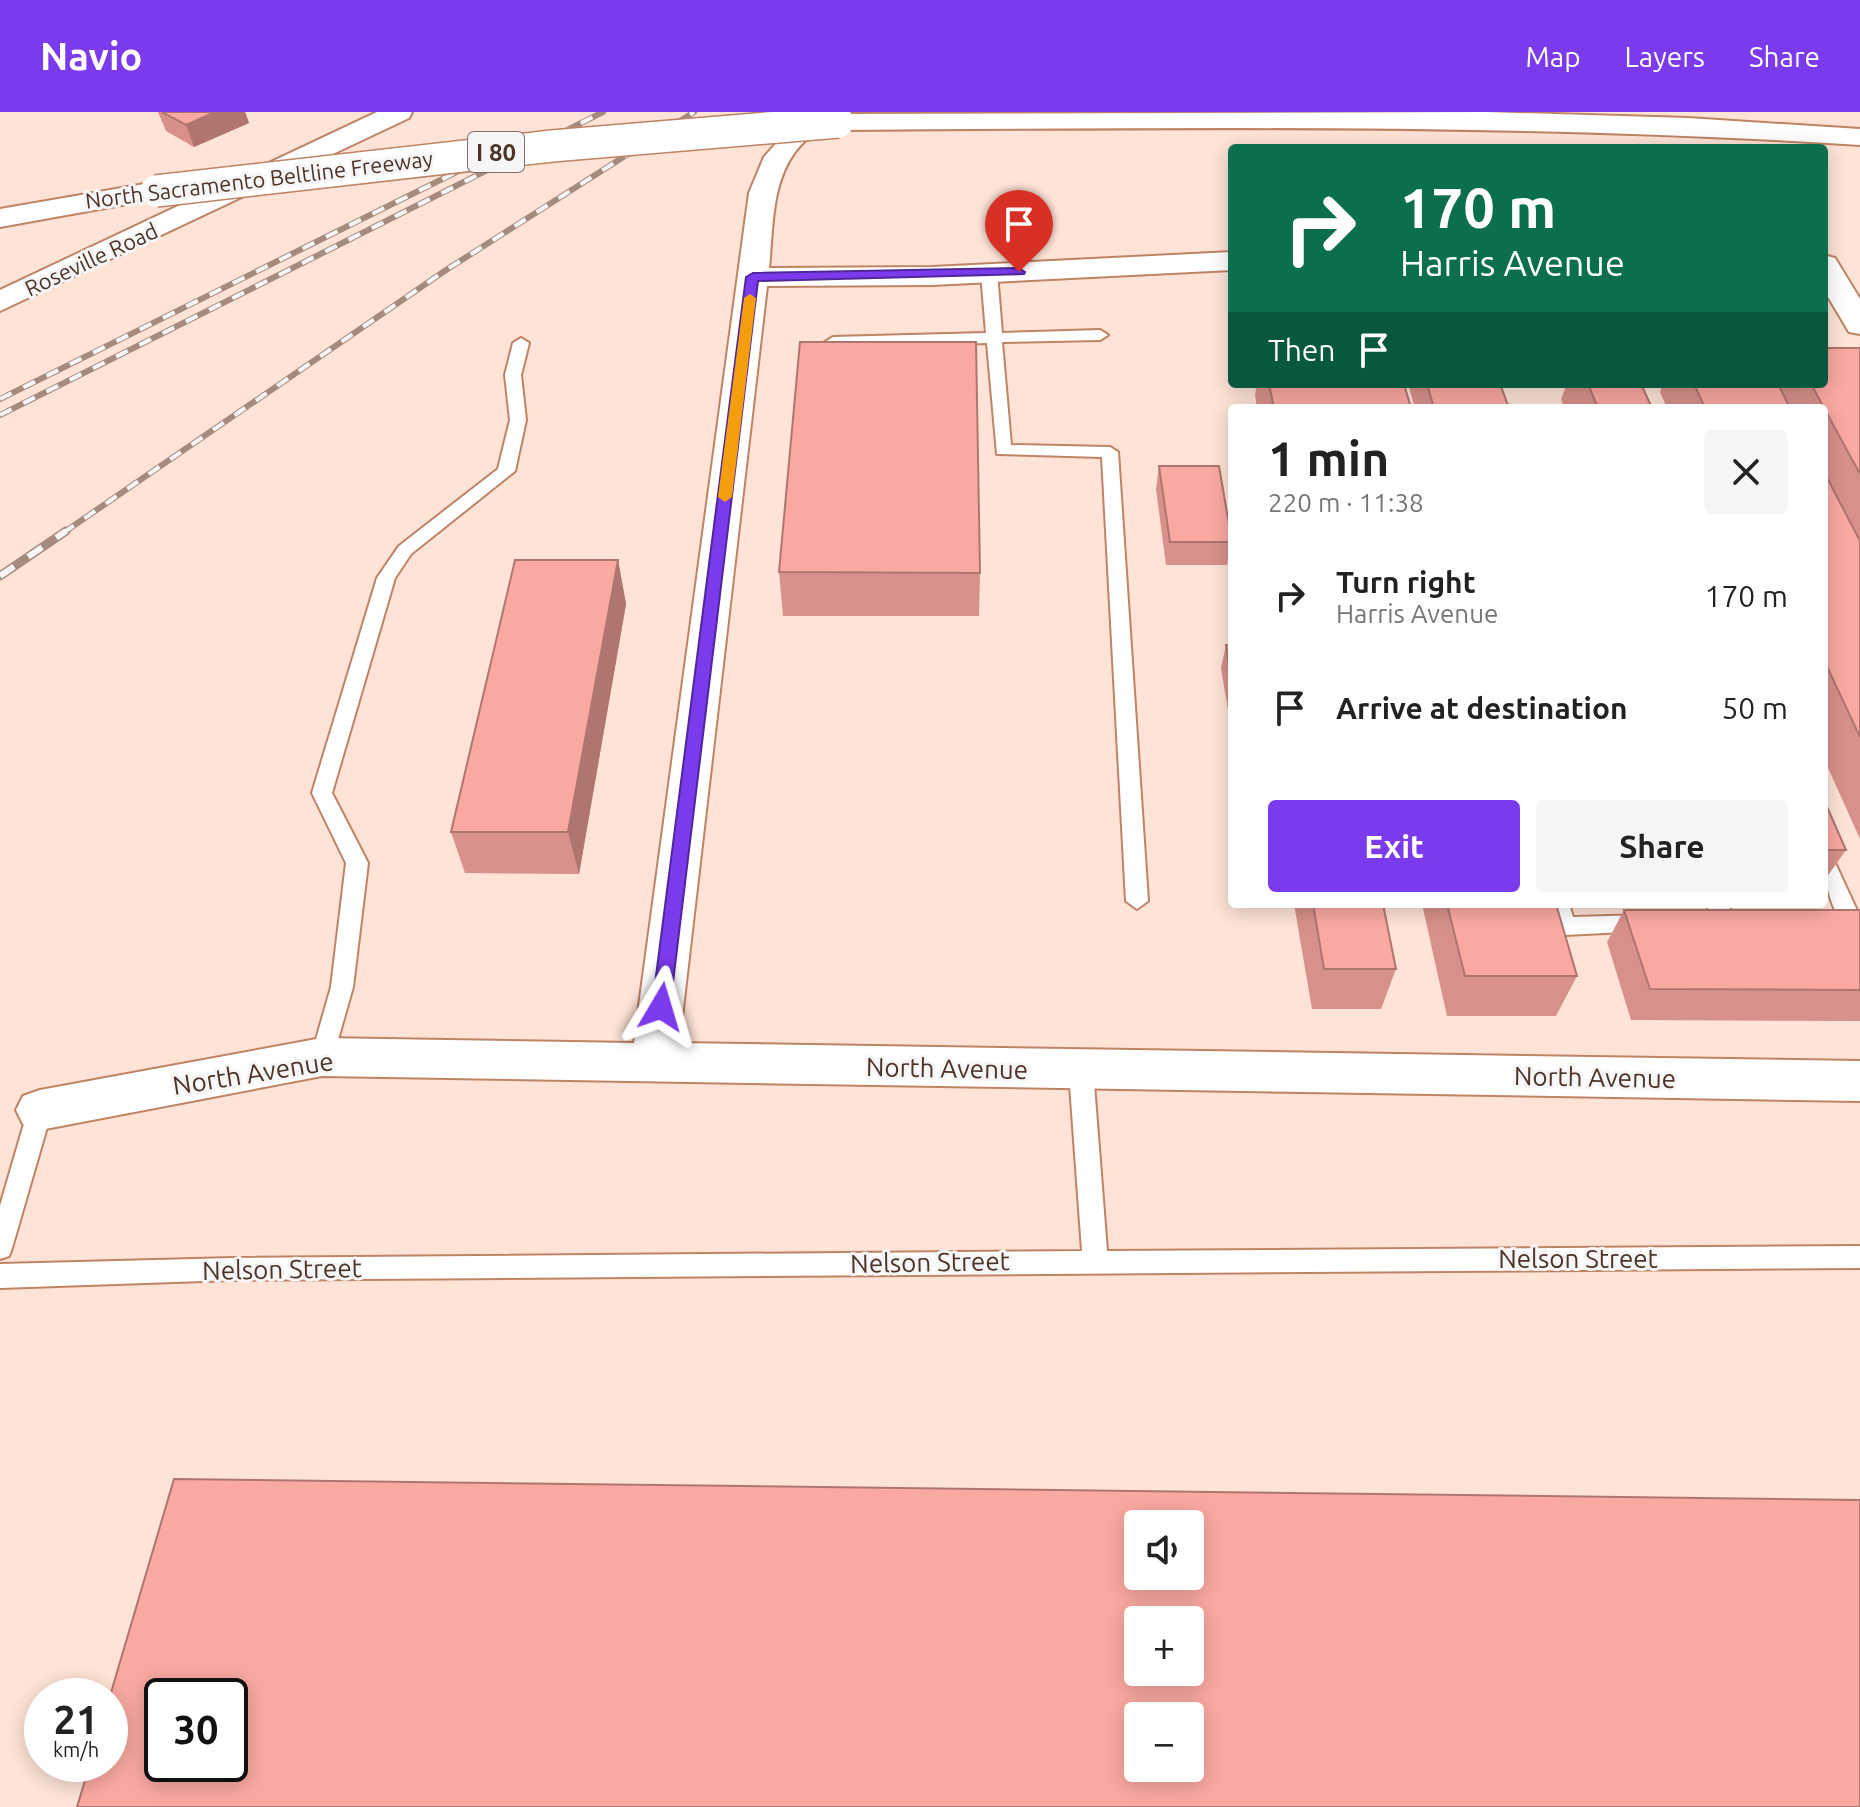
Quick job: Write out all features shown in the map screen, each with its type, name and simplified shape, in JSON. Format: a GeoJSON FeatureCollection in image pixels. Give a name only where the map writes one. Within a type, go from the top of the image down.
{"type":"FeatureCollection","features":[{"type":"Feature","properties":{"kind":"main road","name":"Roseville Road"},"geometry":{"type":"LineString","coordinates":[[0,302],[399,112]]}},
{"type":"Feature","properties":{"kind":"main road","name":"North Sacramento Beltline Freeway"},"geometry":{"type":"LineString","coordinates":[[0,210],[829,117],[997,112]]}},
{"type":"Feature","properties":{"kind":"main road"},"geometry":{"type":"LineString","coordinates":[[654,1062],[768,173],[794,134],[829,117],[1244,121],[1448,119],[1688,126],[1860,137]]}},
{"type":"Feature","properties":{"kind":"main road"},"geometry":{"type":"LineString","coordinates":[[0,218],[156,191]]}},
{"type":"Feature","properties":{"kind":"main road"},"geometry":{"type":"LineString","coordinates":[[1832,257],[1860,325]]}},
{"type":"Feature","properties":{"kind":"main road"},"geometry":{"type":"LineString","coordinates":[[753,277],[989,273],[1228,261]]}},
{"type":"Feature","properties":{"kind":"main road","name":"North Avenue"},"geometry":{"type":"LineString","coordinates":[[40,1110],[322,1057],[1860,1081]]}},
{"type":"Feature","properties":{"kind":"lane"},"geometry":{"type":"LineString","coordinates":[[989,273],[1003,450],[1110,452],[1137,901]]}},
{"type":"Feature","properties":{"kind":"lane"},"geometry":{"type":"LineString","coordinates":[[833,342],[1100,335]]}},
{"type":"Feature","properties":{"kind":"lane"},"geometry":{"type":"LineString","coordinates":[[322,1057],[342,987],[357,863],[322,793],[386,578],[405,550],[506,471],[518,420],[513,375],[521,343]]}},
{"type":"Feature","properties":{"kind":"lane"},"geometry":{"type":"LineString","coordinates":[[1818,918],[1854,917],[1828,868]]}},
{"type":"Feature","properties":{"kind":"lane"},"geometry":{"type":"LineString","coordinates":[[1559,908],[1565,926],[1660,923]]}},
{"type":"Feature","properties":{"kind":"lane"},"geometry":{"type":"LineString","coordinates":[[1081,1071],[1095,1260]]}},
{"type":"Feature","properties":{"kind":"lane"},"geometry":{"type":"LineString","coordinates":[[0,1248],[40,1110]]}},
{"type":"Feature","properties":{"kind":"lane","name":"Nelson Street"},"geometry":{"type":"LineString","coordinates":[[0,1276],[233,1269],[1095,1260],[1860,1257]]}},
{"type":"Feature","properties":{"kind":"building"},"geometry":{"type":"Polygon","coordinates":[[[162,112],[215,112],[186,125],[162,112]]]}},
{"type":"Feature","properties":{"kind":"building"},"geometry":{"type":"Polygon","coordinates":[[[800,342],[976,342],[980,573],[779,572],[800,342]]]}},
{"type":"Feature","properties":{"kind":"building"},"geometry":{"type":"Polygon","coordinates":[[[1828,348],[1860,348],[1860,474],[1828,415],[1828,404],[1822,404],[1813,388],[1828,388],[1828,348]]]}},
{"type":"Feature","properties":{"kind":"building"},"geometry":{"type":"Polygon","coordinates":[[[1270,388],[1405,388],[1410,404],[1273,404],[1270,388]]]}},
{"type":"Feature","properties":{"kind":"building"},"geometry":{"type":"Polygon","coordinates":[[[1428,388],[1502,388],[1508,404],[1433,404],[1428,388]]]}},
{"type":"Feature","properties":{"kind":"building"},"geometry":{"type":"Polygon","coordinates":[[[1590,388],[1643,388],[1650,404],[1596,404],[1590,388]]]}},
{"type":"Feature","properties":{"kind":"building"},"geometry":{"type":"Polygon","coordinates":[[[1696,388],[1780,388],[1788,404],[1703,404],[1696,388]]]}},
{"type":"Feature","properties":{"kind":"building"},"geometry":{"type":"Polygon","coordinates":[[[1159,466],[1219,466],[1228,519],[1228,542],[1170,542],[1159,466]]]}},
{"type":"Feature","properties":{"kind":"building"},"geometry":{"type":"Polygon","coordinates":[[[1828,480],[1860,541],[1860,737],[1828,669],[1828,480]]]}},
{"type":"Feature","properties":{"kind":"building"},"geometry":{"type":"Polygon","coordinates":[[[515,560],[618,560],[568,832],[451,832],[515,560]]]}},
{"type":"Feature","properties":{"kind":"building"},"geometry":{"type":"Polygon","coordinates":[[[1828,809],[1846,850],[1828,850],[1828,809]]]}},
{"type":"Feature","properties":{"kind":"building"},"geometry":{"type":"Polygon","coordinates":[[[1314,908],[1384,908],[1396,969],[1324,969],[1314,908]]]}},
{"type":"Feature","properties":{"kind":"building"},"geometry":{"type":"Polygon","coordinates":[[[1448,908],[1557,908],[1577,976],[1465,976],[1448,908]]]}},
{"type":"Feature","properties":{"kind":"building"},"geometry":{"type":"Polygon","coordinates":[[[1624,910],[1860,910],[1860,990],[1650,989],[1624,910]]]}},
{"type":"Feature","properties":{"kind":"building"},"geometry":{"type":"Polygon","coordinates":[[[174,1479],[1860,1500],[1860,1807],[77,1807],[85,1782],[128,1782],[128,1678],[115,1678],[174,1479]]]}},
{"type":"Feature","properties":{"kind":"railway"},"geometry":{"type":"LineString","coordinates":[[0,415],[603,112]]}},
{"type":"Feature","properties":{"kind":"railway"},"geometry":{"type":"LineString","coordinates":[[63,533],[446,270],[694,112]]}},
{"type":"Feature","properties":{"kind":"railway"},"geometry":{"type":"LineString","coordinates":[[0,399],[527,137]]}},
{"type":"Feature","properties":{"kind":"railway"},"geometry":{"type":"LineString","coordinates":[[0,576],[66,531]]}},
{"type":"Feature","properties":{"kind":"slow traffic"},"geometry":{"type":"LineString","coordinates":[[725,497],[750,298]]}},
{"type":"Feature","properties":{"kind":"route"},"geometry":{"type":"LineString","coordinates":[[661,1007],[753,277],[831,278],[1019,272]]}}]}
